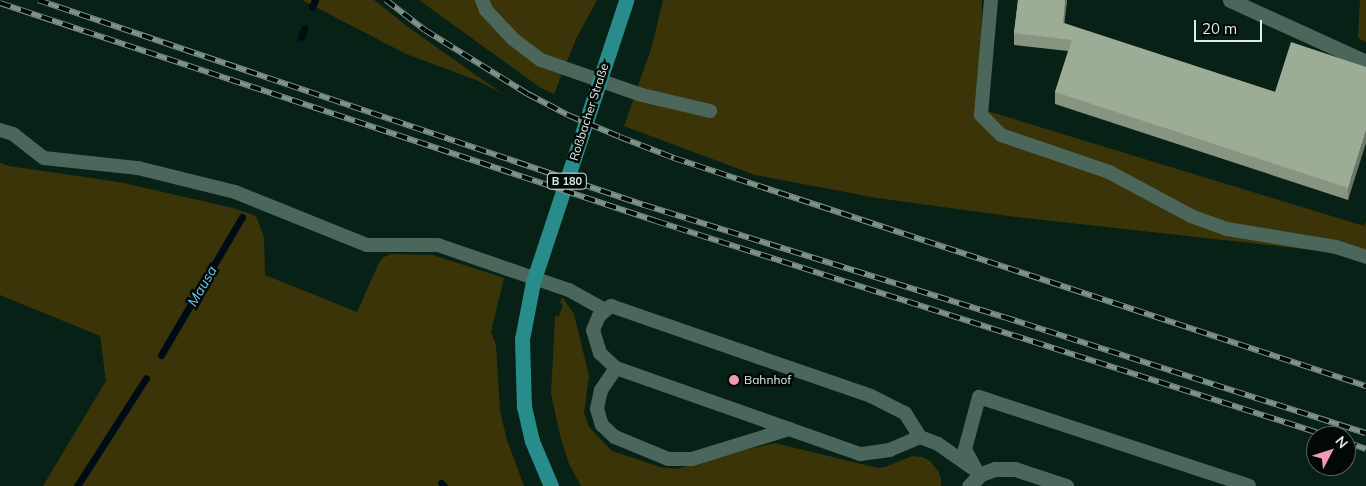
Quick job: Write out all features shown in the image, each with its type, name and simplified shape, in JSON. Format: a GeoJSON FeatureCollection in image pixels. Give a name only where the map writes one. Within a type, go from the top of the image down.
{"type":"FeatureCollection","features":[{"type":"Feature","properties":{"kind":"main road","name":"Roßbacher Straße"},"geometry":{"type":"LineString","coordinates":[[551,486],[532,441],[524,407],[522,339],[533,282],[626,0]]}},
{"type":"Feature","properties":{"kind":"street"},"geometry":{"type":"LineString","coordinates":[[1230,0],[1366,62]]}},
{"type":"Feature","properties":{"kind":"street"},"geometry":{"type":"LineString","coordinates":[[969,486],[981,474],[995,469],[1015,469],[1066,486]]}},
{"type":"Feature","properties":{"kind":"lane"},"geometry":{"type":"LineString","coordinates":[[482,0],[486,10],[513,39],[541,60],[642,95],[710,111]]}},
{"type":"Feature","properties":{"kind":"lane"},"geometry":{"type":"LineString","coordinates":[[991,0],[981,115],[1001,135],[1110,172],[1191,216],[1227,228],[1336,247],[1366,257]]}},
{"type":"Feature","properties":{"kind":"lane"},"geometry":{"type":"LineString","coordinates":[[0,130],[13,134],[44,158],[138,168],[235,192],[366,245],[438,245],[569,290],[605,310]]}},
{"type":"Feature","properties":{"kind":"lane"},"geometry":{"type":"LineString","coordinates":[[920,437],[890,450],[860,454],[616,368],[600,353],[593,330],[599,316],[611,306],[634,312],[871,396],[905,413],[920,437],[938,444],[981,474]]}},
{"type":"Feature","properties":{"kind":"lane"},"geometry":{"type":"LineString","coordinates":[[616,368],[601,390],[597,409],[602,425],[615,437],[668,459],[692,459],[789,429]]}},
{"type":"Feature","properties":{"kind":"lane"},"geometry":{"type":"LineString","coordinates":[[981,474],[970,464],[965,449],[979,397],[1249,486]]}},
{"type":"Feature","properties":{"kind":"shaded area"},"geometry":{"type":"Polygon","coordinates":[[[302,0],[374,0],[412,30],[503,94],[476,80],[406,54],[302,0]]]}},
{"type":"Feature","properties":{"kind":"shaded area"},"geometry":{"type":"Polygon","coordinates":[[[419,0],[597,0],[576,39],[554,94],[541,88],[419,0]]]}},
{"type":"Feature","properties":{"kind":"shaded area"},"geometry":{"type":"Polygon","coordinates":[[[663,0],[982,0],[981,109],[1364,226],[1366,221],[1366,256],[1016,217],[877,198],[755,175],[624,126],[652,46],[663,0]]]}},
{"type":"Feature","properties":{"kind":"shaded area"},"geometry":{"type":"Polygon","coordinates":[[[1360,0],[1366,0],[1366,42],[1358,38],[1360,0]]]}},
{"type":"Feature","properties":{"kind":"shaded area"},"geometry":{"type":"Polygon","coordinates":[[[0,163],[9,166],[119,182],[233,208],[256,216],[264,237],[265,275],[357,312],[382,258],[391,254],[433,255],[504,278],[491,332],[496,345],[500,411],[507,440],[524,486],[43,486],[106,381],[100,336],[0,295],[0,163]]]}},
{"type":"Feature","properties":{"kind":"shaded area"},"geometry":{"type":"Polygon","coordinates":[[[562,297],[574,314],[589,376],[584,413],[589,427],[612,451],[660,467],[677,469],[775,443],[878,468],[912,456],[922,457],[930,461],[938,471],[941,486],[581,486],[569,464],[561,439],[551,394],[555,316],[559,316],[563,305],[560,303],[562,297]]]}},
{"type":"Feature","properties":{"kind":"building"},"geometry":{"type":"Polygon","coordinates":[[[1018,0],[1065,0],[1063,23],[1275,92],[1291,42],[1366,67],[1366,131],[1348,188],[1055,92],[1072,40],[1014,33],[1018,0]]]}},
{"type":"Feature","properties":{"kind":"waterway","name":"Mausa"},"geometry":{"type":"LineString","coordinates":[[312,7],[315,0]]}},
{"type":"Feature","properties":{"kind":"waterway","name":"Mausa"},"geometry":{"type":"LineString","coordinates":[[301,37],[304,29]]}},
{"type":"Feature","properties":{"kind":"waterway","name":"Mausa"},"geometry":{"type":"LineString","coordinates":[[161,355],[242,217]]}},
{"type":"Feature","properties":{"kind":"waterway","name":"Mausa"},"geometry":{"type":"LineString","coordinates":[[77,486],[146,378]]}},
{"type":"Feature","properties":{"kind":"waterway"},"geometry":{"type":"LineString","coordinates":[[441,483],[444,486]]}},
{"type":"Feature","properties":{"kind":"railway"},"geometry":{"type":"LineString","coordinates":[[38,0],[644,205],[1004,317],[1366,433]]}},
{"type":"Feature","properties":{"kind":"railway"},"geometry":{"type":"LineString","coordinates":[[386,0],[425,30],[528,94],[568,115],[620,137],[674,158],[1366,386]]}},
{"type":"Feature","properties":{"kind":"railway"},"geometry":{"type":"LineString","coordinates":[[0,3],[656,221],[1306,429]]}},
{"type":"Feature","properties":{"kind":"railway"},"geometry":{"type":"LineString","coordinates":[[1356,446],[1366,449]]}},
{"type":"Feature","properties":{"kind":"place","name":"Bahnhof"},"geometry":{"type":"Point","coordinates":[734,380]}}]}
